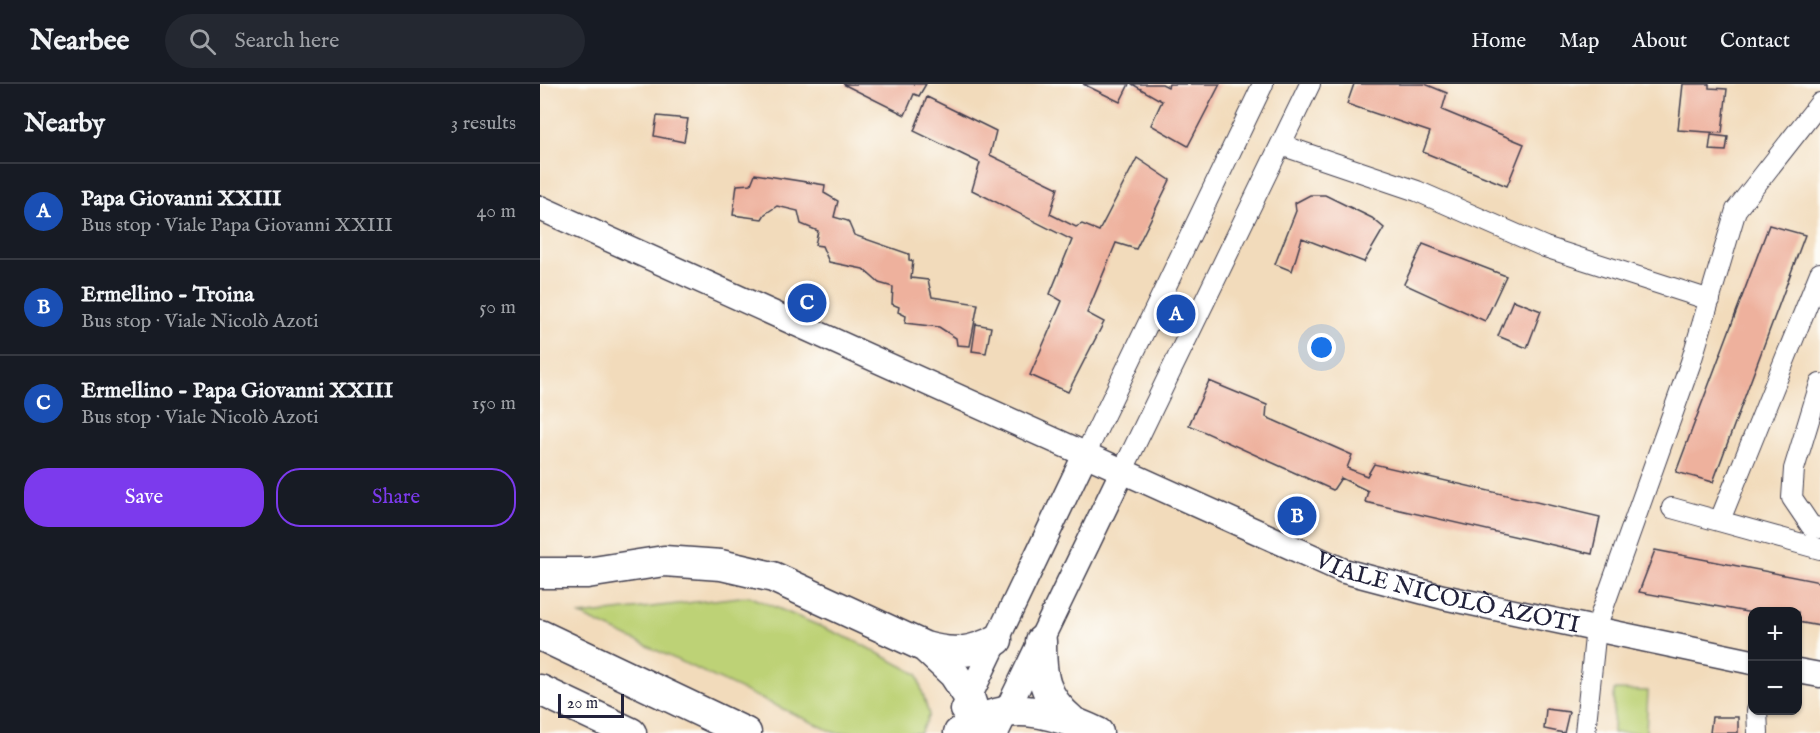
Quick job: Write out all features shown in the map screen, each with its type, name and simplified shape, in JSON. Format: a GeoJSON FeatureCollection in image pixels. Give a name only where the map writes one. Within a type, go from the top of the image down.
{"type":"FeatureCollection","features":[{"type":"Feature","properties":{"kind":"main road"},"geometry":{"type":"LineString","coordinates":[[540,573],[587,573],[664,561],[743,569],[773,577],[925,647],[946,653],[963,653],[979,649],[997,640]]}},
{"type":"Feature","properties":{"kind":"main road"},"geometry":{"type":"LineString","coordinates":[[540,635],[746,733]]}},
{"type":"Feature","properties":{"kind":"main road"},"geometry":{"type":"LineString","coordinates":[[1041,640],[1045,686],[1056,707],[1071,720]]}},
{"type":"Feature","properties":{"kind":"main road"},"geometry":{"type":"LineString","coordinates":[[925,647],[954,674],[978,723],[1038,710],[1071,720],[1098,733]]}},
{"type":"Feature","properties":{"kind":"main road"},"geometry":{"type":"LineString","coordinates":[[540,690],[631,733]]}},
{"type":"Feature","properties":{"kind":"street"},"geometry":{"type":"LineString","coordinates":[[978,723],[997,640],[1263,84]]}},
{"type":"Feature","properties":{"kind":"street"},"geometry":{"type":"LineString","coordinates":[[978,723],[1041,640],[1310,84]]}},
{"type":"Feature","properties":{"kind":"street"},"geometry":{"type":"LineString","coordinates":[[1585,733],[1596,628],[1691,362],[1736,210],[1816,113]]}},
{"type":"Feature","properties":{"kind":"street"},"geometry":{"type":"LineString","coordinates":[[1281,145],[1417,190],[1545,247],[1710,300]]}},
{"type":"Feature","properties":{"kind":"street"},"geometry":{"type":"LineString","coordinates":[[540,208],[1085,455]]}},
{"type":"Feature","properties":{"kind":"street"},"geometry":{"type":"LineString","coordinates":[[1720,520],[1819,280]]}},
{"type":"Feature","properties":{"kind":"street"},"geometry":{"type":"LineString","coordinates":[[1820,384],[1794,469],[1792,498],[1811,526],[1820,528]]}},
{"type":"Feature","properties":{"kind":"street","name":"VIALE NICOLÒ AZOTI"},"geometry":{"type":"LineString","coordinates":[[1085,455],[1344,571],[1443,597],[1748,661]]}},
{"type":"Feature","properties":{"kind":"street"},"geometry":{"type":"LineString","coordinates":[[1672,508],[1820,549]]}},
{"type":"Feature","properties":{"kind":"street"},"geometry":{"type":"LineString","coordinates":[[1802,672],[1820,675]]}},
{"type":"Feature","properties":{"kind":"street"},"geometry":{"type":"LineString","coordinates":[[1757,715],[1758,733]]}},
{"type":"Feature","properties":{"kind":"green space"},"geometry":{"type":"Polygon","coordinates":[[[749,596],[855,641],[917,674],[929,715],[920,733],[835,733],[580,615],[749,596]]]}},
{"type":"Feature","properties":{"kind":"green space"},"geometry":{"type":"Polygon","coordinates":[[[1614,690],[1648,691],[1646,733],[1613,733],[1614,690]]]}},
{"type":"Feature","properties":{"kind":"building"},"geometry":{"type":"Polygon","coordinates":[[[843,84],[926,84],[919,96],[914,94],[905,115],[843,84]]]}},
{"type":"Feature","properties":{"kind":"building"},"geometry":{"type":"Polygon","coordinates":[[[1083,84],[1129,84],[1120,102],[1083,84]]]}},
{"type":"Feature","properties":{"kind":"building"},"geometry":{"type":"Polygon","coordinates":[[[1132,84],[1162,84],[1168,87],[1169,84],[1220,84],[1188,146],[1151,125],[1162,101],[1132,84]]]}},
{"type":"Feature","properties":{"kind":"building"},"geometry":{"type":"Polygon","coordinates":[[[1354,84],[1425,84],[1447,93],[1442,110],[1524,144],[1507,186],[1423,152],[1430,132],[1347,104],[1354,84]]]}},
{"type":"Feature","properties":{"kind":"building"},"geometry":{"type":"Polygon","coordinates":[[[1683,84],[1709,84],[1709,88],[1727,89],[1722,133],[1678,130],[1683,84]]]}},
{"type":"Feature","properties":{"kind":"building"},"geometry":{"type":"Polygon","coordinates":[[[927,97],[996,131],[990,155],[1058,188],[1050,214],[1076,227],[1082,224],[1099,231],[1137,158],[1170,180],[1136,249],[1116,243],[1087,313],[1104,322],[1068,392],[1030,375],[1062,301],[1050,294],[1072,240],[972,190],[980,163],[914,131],[927,97]]]}},
{"type":"Feature","properties":{"kind":"building"},"geometry":{"type":"Polygon","coordinates":[[[657,116],[688,119],[684,142],[654,136],[657,116]]]}},
{"type":"Feature","properties":{"kind":"building"},"geometry":{"type":"Polygon","coordinates":[[[1711,135],[1728,137],[1726,151],[1709,150],[1711,135]]]}},
{"type":"Feature","properties":{"kind":"building"},"geometry":{"type":"Polygon","coordinates":[[[755,174],[825,185],[824,193],[838,201],[834,217],[848,221],[854,235],[909,254],[909,260],[913,261],[911,278],[928,280],[932,297],[978,304],[970,346],[957,345],[956,338],[939,327],[905,323],[906,316],[898,312],[899,307],[892,304],[893,287],[879,283],[863,269],[829,262],[822,246],[815,245],[818,231],[801,224],[798,211],[777,206],[765,214],[762,219],[733,215],[737,185],[751,184],[755,174]]]}},
{"type":"Feature","properties":{"kind":"building"},"geometry":{"type":"Polygon","coordinates":[[[1310,195],[1325,195],[1372,218],[1384,228],[1364,262],[1302,238],[1292,271],[1275,264],[1296,211],[1295,203],[1310,195]]]}},
{"type":"Feature","properties":{"kind":"building"},"geometry":{"type":"Polygon","coordinates":[[[1769,225],[1805,235],[1713,482],[1676,472],[1769,225]]]}},
{"type":"Feature","properties":{"kind":"building"},"geometry":{"type":"Polygon","coordinates":[[[1423,244],[1506,276],[1485,321],[1404,284],[1423,244]]]}},
{"type":"Feature","properties":{"kind":"building"},"geometry":{"type":"Polygon","coordinates":[[[1513,300],[1541,311],[1527,348],[1498,336],[1513,300]]]}},
{"type":"Feature","properties":{"kind":"building"},"geometry":{"type":"Polygon","coordinates":[[[976,324],[991,327],[986,353],[972,351],[976,324]]]}},
{"type":"Feature","properties":{"kind":"building"},"geometry":{"type":"Polygon","coordinates":[[[1209,381],[1267,405],[1266,417],[1352,455],[1347,468],[1367,476],[1374,464],[1600,517],[1592,554],[1365,502],[1368,491],[1341,478],[1333,490],[1189,425],[1209,381]]]}},
{"type":"Feature","properties":{"kind":"building"},"geometry":{"type":"Polygon","coordinates":[[[1655,550],[1820,582],[1820,626],[1802,623],[1802,607],[1748,607],[1748,612],[1639,592],[1655,550]]]}},
{"type":"Feature","properties":{"kind":"building"},"geometry":{"type":"Polygon","coordinates":[[[1546,709],[1569,712],[1564,733],[1544,729],[1546,709]]]}},
{"type":"Feature","properties":{"kind":"building"},"geometry":{"type":"Polygon","coordinates":[[[1712,717],[1738,717],[1738,733],[1710,733],[1712,717]]]}},
{"type":"Feature","properties":{"kind":"place","name":"Ermellino - Papa Giovanni XXIII"},"geometry":{"type":"Point","coordinates":[807,303]}},
{"type":"Feature","properties":{"kind":"place","name":"Papa Giovanni XXIII"},"geometry":{"type":"Point","coordinates":[1176,314]}},
{"type":"Feature","properties":{"kind":"place","name":"Ermellino - Troina"},"geometry":{"type":"Point","coordinates":[1297,516]}}]}
